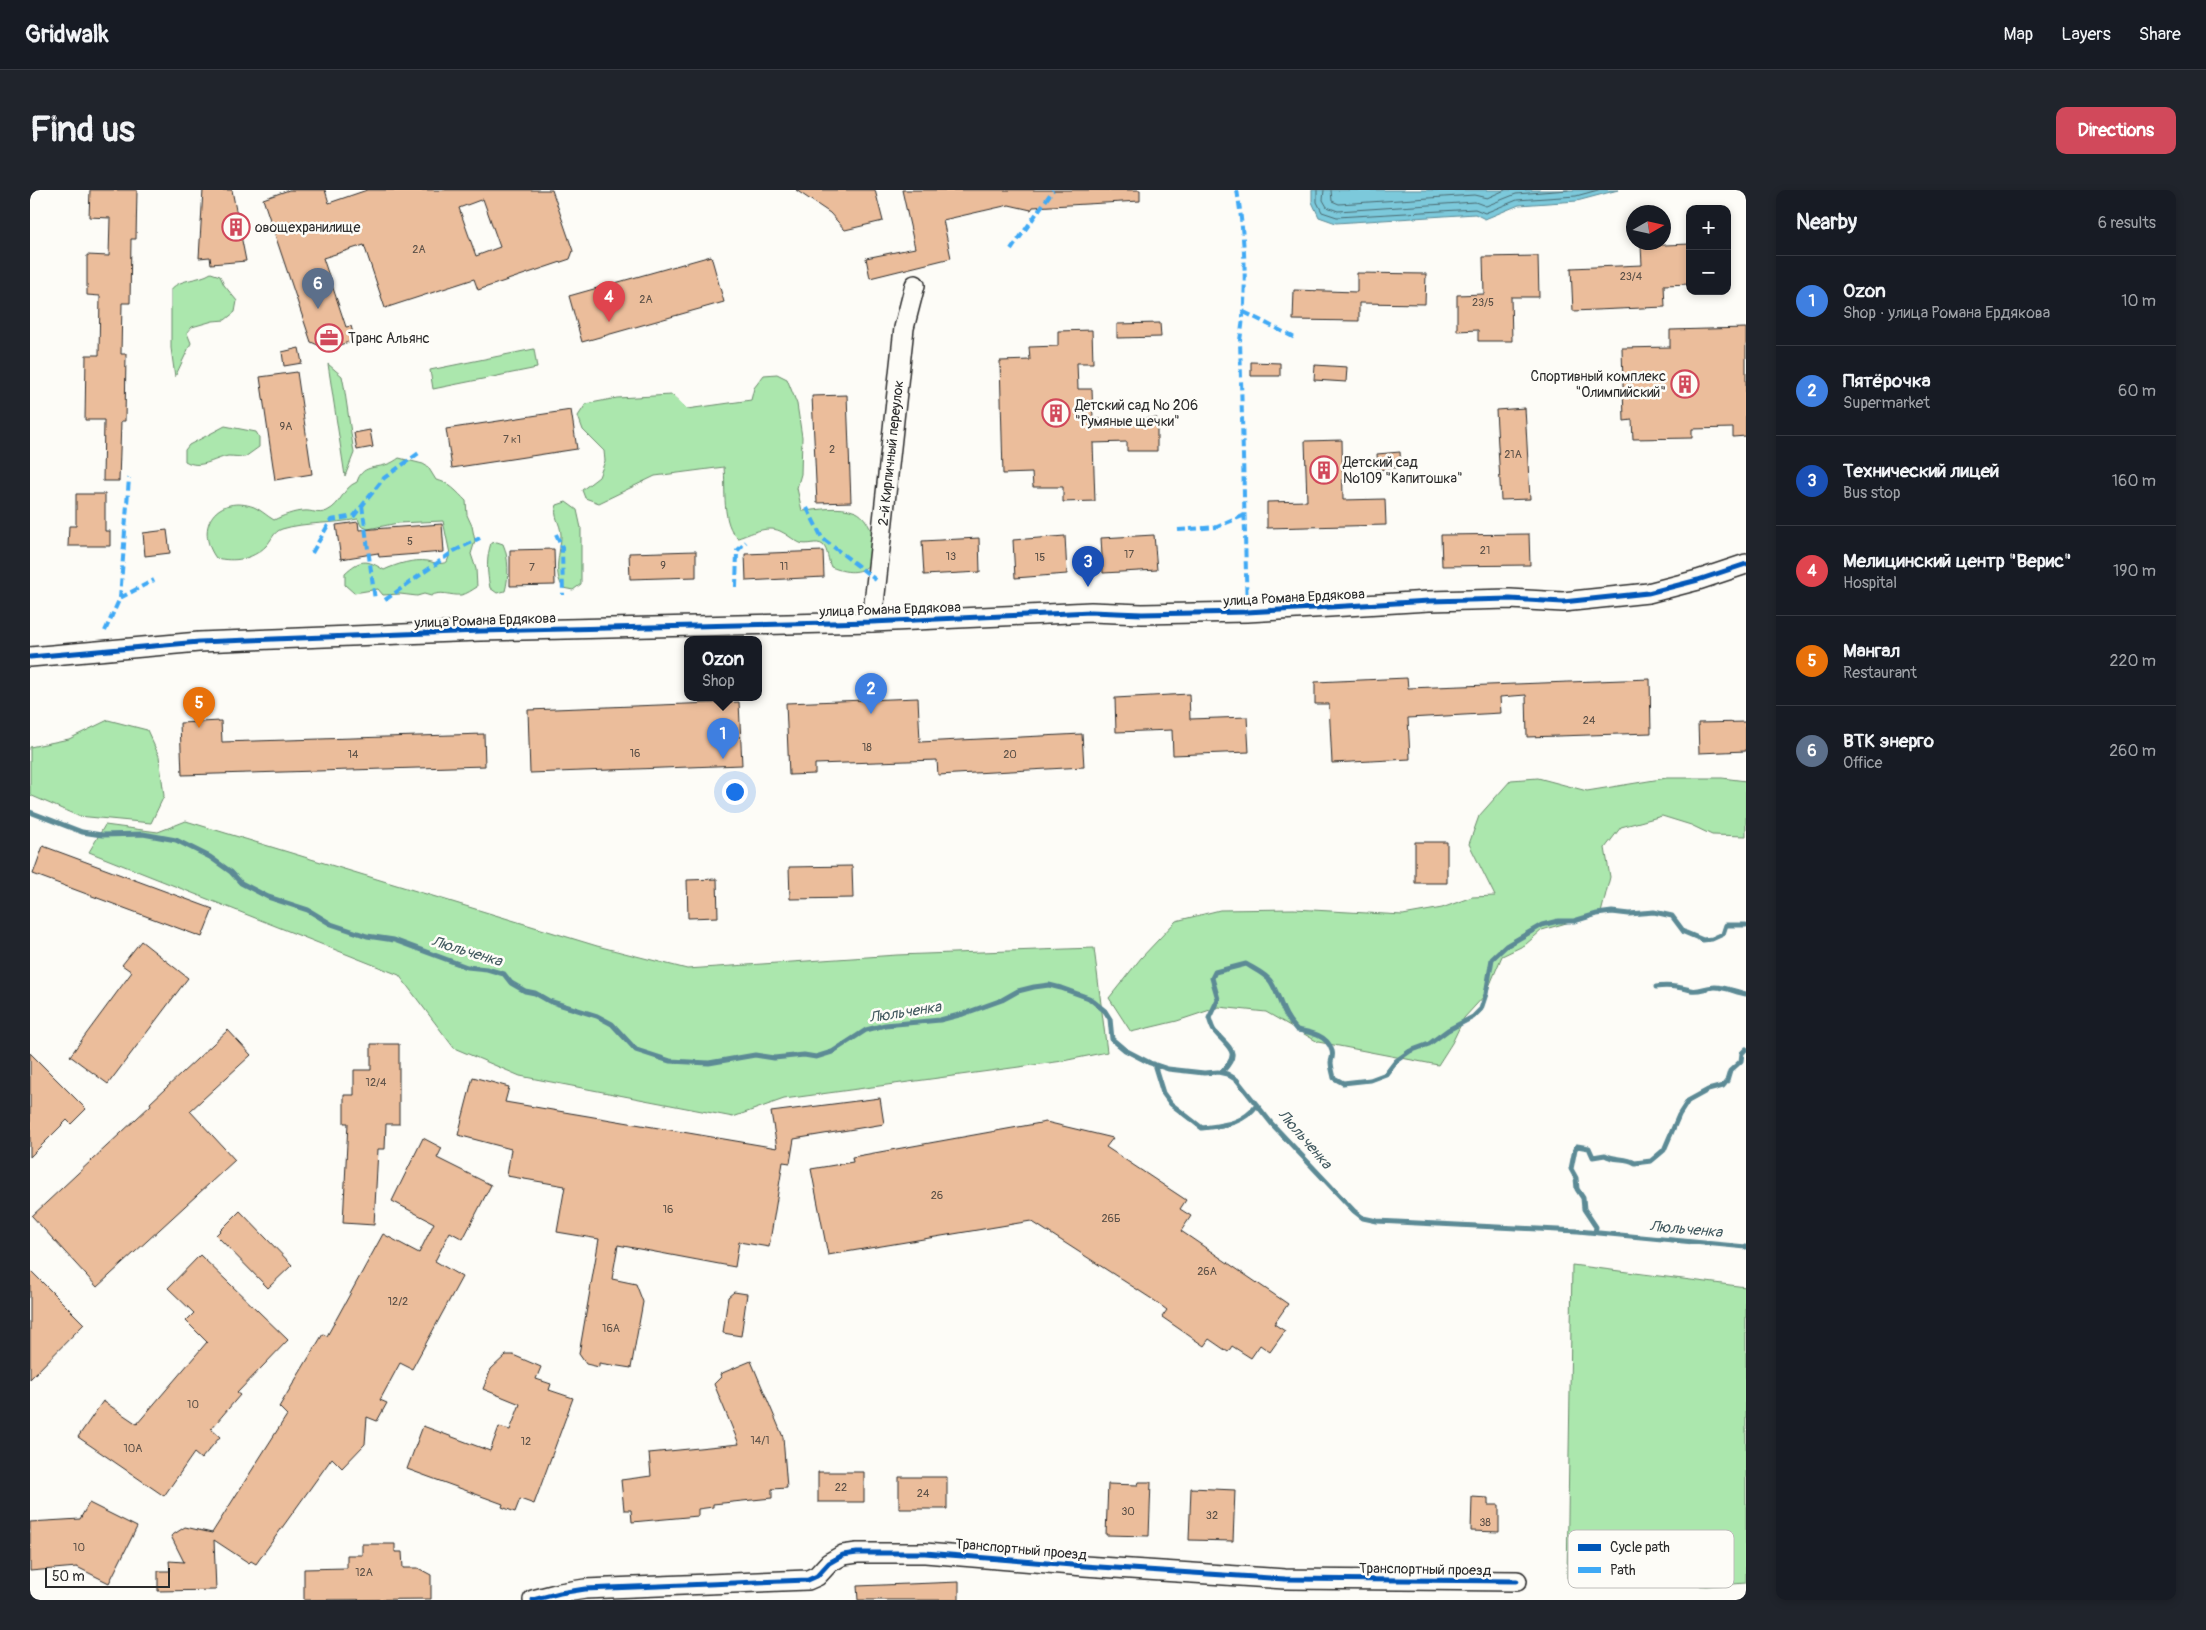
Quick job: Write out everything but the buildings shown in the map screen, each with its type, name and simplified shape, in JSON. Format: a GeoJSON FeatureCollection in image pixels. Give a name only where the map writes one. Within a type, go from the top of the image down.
{"type":"FeatureCollection","features":[{"type":"Feature","properties":{"kind":"street","name":"2-й Кирпичный переулок"},"geometry":{"type":"LineString","coordinates":[[872,622],[904,328],[915,285]]}},
{"type":"Feature","properties":{"kind":"street","name":"улица Романа Ердякова"},"geometry":{"type":"LineString","coordinates":[[30,656],[199,642],[480,631],[872,622],[1091,612],[1142,614],[1247,612],[1429,601],[1510,600],[1563,602],[1648,592],[1698,580],[1746,564]]}},
{"type":"Feature","properties":{"kind":"street","name":"Транспортный проезд"},"geometry":{"type":"LineString","coordinates":[[533,1600],[560,1593],[585,1590],[808,1580],[817,1576],[835,1559],[857,1553],[951,1553],[1084,1566],[1285,1579],[1517,1581]]}},
{"type":"Feature","properties":{"kind":"green space"},"geometry":{"type":"Polygon","coordinates":[[[211,273],[220,276],[224,285],[237,301],[235,312],[225,320],[213,321],[192,327],[187,333],[191,343],[175,377],[171,348],[171,289],[185,281],[211,273]]]}},
{"type":"Feature","properties":{"kind":"green space"},"geometry":{"type":"Polygon","coordinates":[[[534,349],[537,368],[433,389],[430,370],[534,349]]]}},
{"type":"Feature","properties":{"kind":"green space"},"geometry":{"type":"Polygon","coordinates":[[[328,364],[342,376],[344,386],[354,453],[345,476],[328,364]]]}},
{"type":"Feature","properties":{"kind":"green space"},"geometry":{"type":"Polygon","coordinates":[[[777,374],[787,379],[797,404],[802,437],[801,474],[797,488],[802,511],[829,508],[843,509],[856,512],[864,518],[870,528],[874,552],[870,562],[863,570],[850,572],[831,567],[823,545],[818,543],[800,543],[775,529],[759,531],[738,538],[729,524],[725,506],[724,467],[655,476],[599,503],[585,498],[582,490],[599,477],[605,461],[604,451],[583,430],[578,416],[586,404],[617,398],[672,395],[687,409],[751,400],[754,388],[764,375],[777,374]]]}},
{"type":"Feature","properties":{"kind":"green space"},"geometry":{"type":"Polygon","coordinates":[[[225,426],[256,432],[259,437],[259,447],[245,457],[228,456],[201,464],[185,461],[185,450],[189,445],[225,426]]]}},
{"type":"Feature","properties":{"kind":"green space"},"geometry":{"type":"Polygon","coordinates":[[[399,458],[428,467],[436,480],[449,485],[466,501],[467,515],[472,526],[475,541],[471,554],[476,569],[477,587],[467,593],[457,595],[438,593],[431,596],[424,594],[417,596],[383,595],[378,589],[354,593],[345,585],[345,573],[359,563],[368,562],[384,570],[411,561],[428,561],[440,564],[447,562],[450,554],[443,521],[398,523],[368,529],[361,526],[358,519],[291,527],[277,532],[261,551],[249,557],[236,560],[216,558],[207,535],[208,524],[220,509],[230,505],[241,504],[254,507],[274,520],[300,511],[324,512],[336,504],[348,488],[357,482],[365,470],[389,464],[399,458]]]}},
{"type":"Feature","properties":{"kind":"green space"},"geometry":{"type":"Polygon","coordinates":[[[566,502],[577,510],[581,528],[581,584],[573,590],[563,588],[558,575],[561,535],[556,509],[557,505],[566,502]]]}},
{"type":"Feature","properties":{"kind":"green space"},"geometry":{"type":"Polygon","coordinates":[[[491,543],[503,544],[508,568],[505,591],[497,593],[490,588],[488,555],[491,543]]]}},
{"type":"Feature","properties":{"kind":"green space"},"geometry":{"type":"Polygon","coordinates":[[[108,720],[147,730],[159,756],[164,796],[151,823],[78,816],[30,795],[30,747],[69,739],[108,720]]]}},
{"type":"Feature","properties":{"kind":"green space"},"geometry":{"type":"Polygon","coordinates":[[[1538,778],[1587,791],[1667,778],[1722,778],[1746,781],[1746,836],[1712,835],[1691,825],[1662,816],[1621,827],[1605,848],[1610,877],[1601,913],[1542,930],[1525,945],[1502,956],[1486,994],[1464,1018],[1452,1043],[1438,1065],[1318,1042],[1266,1012],[1219,1007],[1177,1021],[1131,1032],[1109,998],[1141,958],[1176,921],[1220,910],[1294,909],[1403,915],[1442,908],[1472,897],[1495,896],[1469,844],[1479,816],[1511,780],[1538,778]]]}},
{"type":"Feature","properties":{"kind":"green space"},"geometry":{"type":"Polygon","coordinates":[[[186,821],[597,946],[687,969],[897,955],[1094,948],[1107,1052],[1063,1061],[784,1099],[733,1117],[520,1076],[454,1048],[399,975],[89,852],[105,825],[158,832],[186,821]]]}},
{"type":"Feature","properties":{"kind":"green space"},"geometry":{"type":"Polygon","coordinates":[[[1572,1265],[1746,1287],[1746,1583],[1734,1584],[1734,1530],[1568,1530],[1567,1578],[1572,1265]]]}},
{"type":"Feature","properties":{"kind":"water"},"geometry":{"type":"Polygon","coordinates":[[[1312,190],[1618,190],[1577,201],[1519,205],[1485,219],[1475,214],[1336,223],[1319,217],[1312,202],[1312,190]]]}},
{"type":"Feature","properties":{"kind":"waterway","name":"Люльченка"},"geometry":{"type":"LineString","coordinates":[[30,812],[82,832],[102,835],[143,834],[176,840],[210,857],[231,872],[241,883],[268,897],[308,910],[331,924],[367,936],[394,940],[467,967],[487,969],[504,974],[511,983],[525,991],[535,993],[549,1001],[597,1016],[612,1024],[636,1050],[670,1061],[709,1063],[755,1055],[774,1058],[804,1055],[816,1057],[832,1052],[866,1030],[885,1025],[940,1020],[1002,1000],[1018,991],[1049,985],[1089,998],[1105,1011],[1110,1019],[1112,1039],[1125,1050],[1150,1063],[1168,1069],[1204,1073],[1218,1072],[1227,1074],[1237,1080],[1272,1124],[1354,1211],[1363,1218],[1377,1221],[1578,1231],[1746,1247]]}},
{"type":"Feature","properties":{"kind":"waterway"},"geometry":{"type":"LineString","coordinates":[[1222,1072],[1231,1060],[1232,1055],[1229,1047],[1214,1030],[1209,1018],[1218,999],[1212,978],[1215,972],[1246,964],[1266,977],[1275,988],[1284,1012],[1291,1024],[1297,1030],[1318,1035],[1327,1041],[1332,1052],[1331,1064],[1334,1078],[1343,1083],[1370,1080],[1386,1074],[1396,1061],[1410,1051],[1429,1044],[1448,1030],[1473,1017],[1481,1009],[1486,994],[1492,959],[1506,946],[1542,925],[1558,921],[1574,921],[1597,914],[1612,912],[1629,914],[1654,912],[1672,916],[1684,932],[1703,940],[1712,939],[1723,934],[1726,925],[1746,925]]}},
{"type":"Feature","properties":{"kind":"waterway"},"geometry":{"type":"LineString","coordinates":[[1656,987],[1665,986],[1694,990],[1719,987],[1746,994]]}},
{"type":"Feature","properties":{"kind":"waterway"},"geometry":{"type":"LineString","coordinates":[[1595,1233],[1596,1227],[1584,1209],[1583,1198],[1577,1189],[1576,1178],[1571,1169],[1577,1146],[1589,1148],[1593,1157],[1605,1155],[1635,1163],[1651,1161],[1664,1150],[1679,1115],[1688,1101],[1708,1090],[1723,1086],[1727,1081],[1730,1071],[1741,1061],[1742,1053],[1746,1049]]}},
{"type":"Feature","properties":{"kind":"waterway"},"geometry":{"type":"LineString","coordinates":[[1154,1064],[1163,1093],[1171,1104],[1202,1128],[1240,1120],[1257,1105]]}},
{"type":"Feature","properties":{"kind":"marked path"},"geometry":{"type":"LineString","coordinates":[[1011,250],[1053,190]]}},
{"type":"Feature","properties":{"kind":"marked path"},"geometry":{"type":"LineString","coordinates":[[1237,190],[1242,227],[1245,284],[1240,340],[1247,612]]}},
{"type":"Feature","properties":{"kind":"marked path"},"geometry":{"type":"LineString","coordinates":[[1244,312],[1295,338]]}},
{"type":"Feature","properties":{"kind":"marked path"},"geometry":{"type":"LineString","coordinates":[[312,553],[331,520],[354,516],[384,478],[419,453]]}},
{"type":"Feature","properties":{"kind":"marked path"},"geometry":{"type":"LineString","coordinates":[[105,631],[120,598],[129,478]]}},
{"type":"Feature","properties":{"kind":"marked path"},"geometry":{"type":"LineString","coordinates":[[362,505],[375,600]]}},
{"type":"Feature","properties":{"kind":"marked path"},"geometry":{"type":"LineString","coordinates":[[807,508],[822,538],[876,580]]}},
{"type":"Feature","properties":{"kind":"marked path"},"geometry":{"type":"LineString","coordinates":[[1178,530],[1217,527],[1245,515]]}},
{"type":"Feature","properties":{"kind":"marked path"},"geometry":{"type":"LineString","coordinates":[[556,534],[562,547],[563,595]]}},
{"type":"Feature","properties":{"kind":"marked path"},"geometry":{"type":"LineString","coordinates":[[385,600],[454,551],[480,538]]}},
{"type":"Feature","properties":{"kind":"marked path"},"geometry":{"type":"LineString","coordinates":[[736,587],[737,551],[746,542]]}},
{"type":"Feature","properties":{"kind":"marked path"},"geometry":{"type":"LineString","coordinates":[[120,598],[154,580]]}},
{"type":"Feature","properties":{"kind":"cycle path"},"geometry":{"type":"LineString","coordinates":[[30,657],[199,642],[480,631],[872,622],[1091,612],[1142,614],[1247,612],[1429,601],[1510,599],[1563,602],[1648,593],[1698,580],[1746,564]]}},
{"type":"Feature","properties":{"kind":"cycle path"},"geometry":{"type":"LineString","coordinates":[[533,1600],[585,1589],[808,1580],[817,1576],[829,1563],[843,1555],[857,1553],[925,1553],[1084,1566],[1285,1579],[1517,1581]]}},
{"type":"Feature","properties":{"kind":"place","name":"овощехранилище"},"geometry":{"type":"Point","coordinates":[236,227]}},
{"type":"Feature","properties":{"kind":"place","name":"ВТК энерго"},"geometry":{"type":"Point","coordinates":[318,309]}},
{"type":"Feature","properties":{"kind":"place","name":"Мелицинский центр \"Верис\""},"geometry":{"type":"Point","coordinates":[609,322]}},
{"type":"Feature","properties":{"kind":"place","name":"Транс Альянс"},"geometry":{"type":"Point","coordinates":[329,338]}},
{"type":"Feature","properties":{"kind":"place","name":"Спортивный комплекс \"Олимпийский\""},"geometry":{"type":"Point","coordinates":[1685,384]}},
{"type":"Feature","properties":{"kind":"place","name":"Детский сад № 206 \"Румяные щечки\""},"geometry":{"type":"Point","coordinates":[1056,413]}},
{"type":"Feature","properties":{"kind":"place","name":"Детский сад №109 \"Капитошка\""},"geometry":{"type":"Point","coordinates":[1324,470]}},
{"type":"Feature","properties":{"kind":"place","name":"Технический лицей"},"geometry":{"type":"Point","coordinates":[1088,587]}},
{"type":"Feature","properties":{"kind":"place","name":"Пятёрочка"},"geometry":{"type":"Point","coordinates":[871,714]}},
{"type":"Feature","properties":{"kind":"place","name":"Мангал"},"geometry":{"type":"Point","coordinates":[199,728]}},
{"type":"Feature","properties":{"kind":"place","name":"Ozon"},"geometry":{"type":"Point","coordinates":[723,759]}}]}
